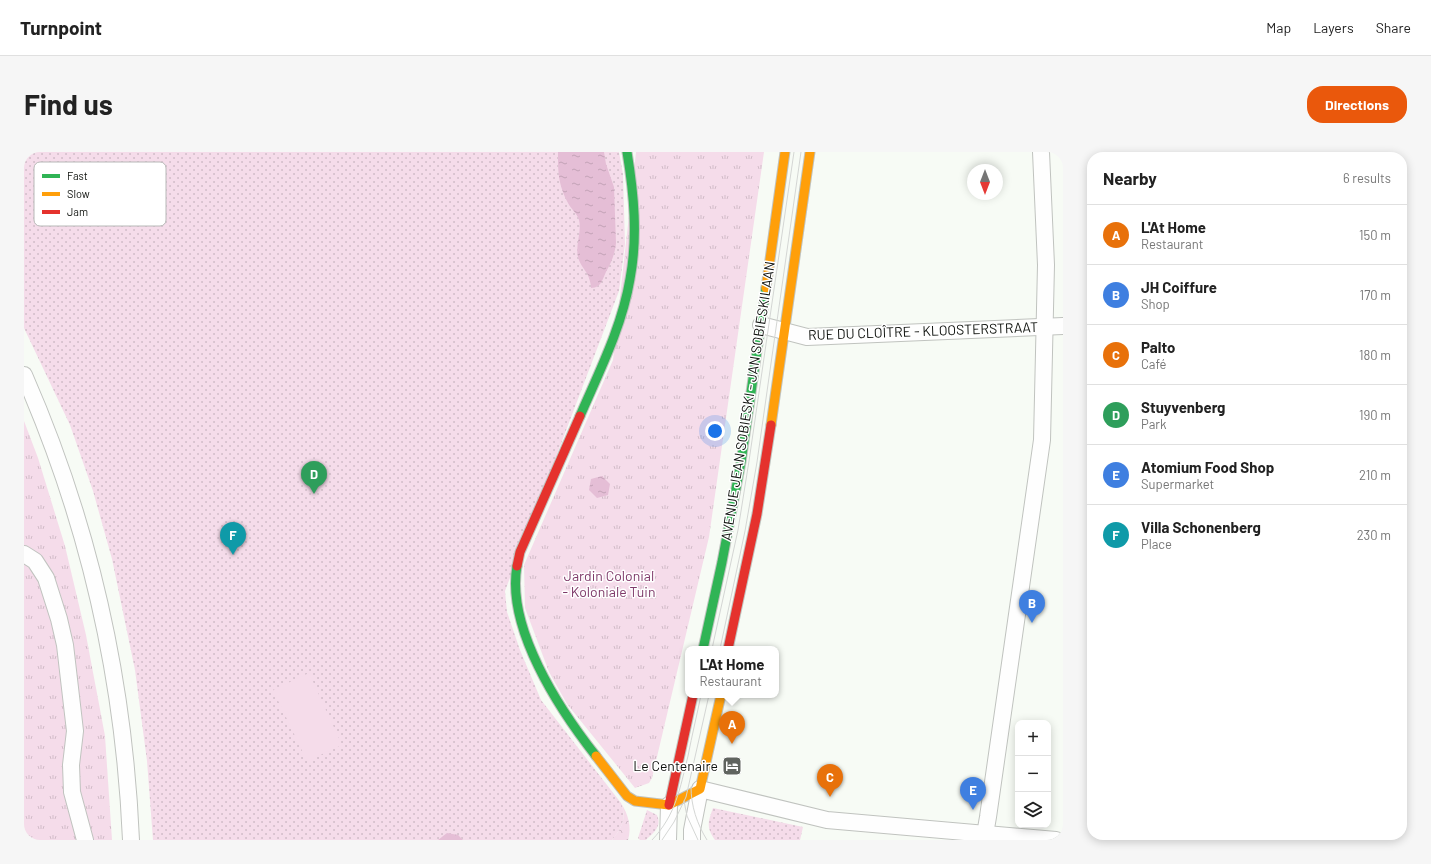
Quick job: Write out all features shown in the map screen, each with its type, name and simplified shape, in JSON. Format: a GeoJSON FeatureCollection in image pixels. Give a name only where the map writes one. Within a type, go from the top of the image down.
{"type":"FeatureCollection","features":[{"type":"Feature","properties":{"kind":"street"},"geometry":{"type":"LineString","coordinates":[[627,152],[633,201],[634,236],[632,267],[624,303],[616,331],[604,361],[521,548],[516,564],[514,593],[516,605],[531,652],[549,691],[563,713],[627,796],[635,801],[669,805],[700,789],[828,820],[984,837],[1056,840]]}},
{"type":"Feature","properties":{"kind":"street","name":"AVENUE JEAN SOBIESKI - JAN SOBIESKILAAN"},"geometry":{"type":"LineString","coordinates":[[704,646],[734,505],[785,152]]}},
{"type":"Feature","properties":{"kind":"street","name":"AVENUE JEAN SOBIESKI - JAN SOBIESKILAAN"},"geometry":{"type":"LineString","coordinates":[[729,646],[757,514],[810,152]]}},
{"type":"Feature","properties":{"kind":"street"},"geometry":{"type":"LineString","coordinates":[[984,837],[1042,440],[1046,265],[1041,152]]}},
{"type":"Feature","properties":{"kind":"street","name":"RUE DU CLOÎTRE - KLOOSTERSTRAAT"},"geometry":{"type":"LineString","coordinates":[[761,325],[806,337],[1063,326]]}},
{"type":"Feature","properties":{"kind":"street"},"geometry":{"type":"LineString","coordinates":[[24,375],[53,445],[78,520],[105,624],[122,731],[131,840]]}},
{"type":"Feature","properties":{"kind":"street"},"geometry":{"type":"LineString","coordinates":[[24,554],[35,561],[46,578],[56,606],[65,645],[75,732],[71,765],[72,792],[85,840]]}},
{"type":"Feature","properties":{"kind":"street"},"geometry":{"type":"LineString","coordinates":[[668,840],[669,805],[692,698]]}},
{"type":"Feature","properties":{"kind":"street"},"geometry":{"type":"LineString","coordinates":[[692,840],[700,789],[719,698]]}},
{"type":"Feature","properties":{"kind":"green space"},"geometry":{"type":"Polygon","coordinates":[[[24,152],[619,152],[623,174],[625,244],[619,291],[505,591],[507,612],[520,650],[541,700],[621,803],[624,813],[622,823],[612,840],[153,840],[147,761],[135,670],[112,559],[93,491],[70,425],[24,328],[24,152]]]}},
{"type":"Feature","properties":{"kind":"green space","name":"Jardin Colonial - Koloniale Tuin"},"geometry":{"type":"Polygon","coordinates":[[[636,152],[764,152],[709,537],[652,778],[649,783],[635,788],[567,704],[549,672],[525,608],[524,565],[613,360],[636,152]]]}},
{"type":"Feature","properties":{"kind":"green space"},"geometry":{"type":"Polygon","coordinates":[[[24,421],[38,458],[65,546],[86,635],[105,736],[112,840],[24,840],[24,421]]]}},
{"type":"Feature","properties":{"kind":"green space"},"geometry":{"type":"Polygon","coordinates":[[[309,673],[342,745],[307,761],[273,690],[309,673]]]}},
{"type":"Feature","properties":{"kind":"green space"},"geometry":{"type":"Polygon","coordinates":[[[621,803],[629,821],[630,830],[628,840],[612,840],[622,823],[624,813],[621,803]]]}},
{"type":"Feature","properties":{"kind":"green space"},"geometry":{"type":"Polygon","coordinates":[[[713,808],[803,827],[800,840],[715,840],[709,828],[713,808]]]}},
{"type":"Feature","properties":{"kind":"green space"},"geometry":{"type":"Polygon","coordinates":[[[647,810],[657,815],[659,823],[654,832],[646,840],[640,840],[638,838],[647,810]]]}},
{"type":"Feature","properties":{"kind":"water"},"geometry":{"type":"Polygon","coordinates":[[[558,152],[604,152],[606,164],[614,187],[615,250],[602,282],[595,288],[591,288],[588,275],[578,257],[577,248],[580,225],[577,215],[568,203],[560,184],[558,152]]]}},
{"type":"Feature","properties":{"kind":"water"},"geometry":{"type":"Polygon","coordinates":[[[602,476],[610,484],[608,495],[597,498],[589,490],[591,479],[602,476]]]}},
{"type":"Feature","properties":{"kind":"water"},"geometry":{"type":"Polygon","coordinates":[[[447,833],[458,835],[463,840],[438,840],[447,833]]]}},
{"type":"Feature","properties":{"kind":"tram line"},"geometry":{"type":"LineString","coordinates":[[713,646],[738,530],[794,152]]}},
{"type":"Feature","properties":{"kind":"tram line"},"geometry":{"type":"LineString","coordinates":[[721,646],[745,531],[757,462],[801,152]]}},
{"type":"Feature","properties":{"kind":"tram line"},"geometry":{"type":"LineString","coordinates":[[652,840],[667,821],[676,801],[688,756],[700,698]]}},
{"type":"Feature","properties":{"kind":"tram line"},"geometry":{"type":"LineString","coordinates":[[662,840],[674,822],[686,797],[708,698]]}},
{"type":"Feature","properties":{"kind":"tram line"},"geometry":{"type":"LineString","coordinates":[[691,787],[695,815],[707,840]]}},
{"type":"Feature","properties":{"kind":"tram line"},"geometry":{"type":"LineString","coordinates":[[684,801],[687,816],[698,840]]}},
{"type":"Feature","properties":{"kind":"traffic: fast"},"geometry":{"type":"LineString","coordinates":[[580,416],[616,332],[630,279],[634,247],[634,216],[632,184],[627,152]]}},
{"type":"Feature","properties":{"kind":"traffic: fast"},"geometry":{"type":"LineString","coordinates":[[704,646],[722,562],[741,462],[766,288]]}},
{"type":"Feature","properties":{"kind":"traffic: fast"},"geometry":{"type":"LineString","coordinates":[[517,566],[516,590],[520,615],[527,641],[538,667],[552,692],[566,715],[596,756]]}},
{"type":"Feature","properties":{"kind":"traffic: slow"},"geometry":{"type":"LineString","coordinates":[[766,288],[785,152]]}},
{"type":"Feature","properties":{"kind":"traffic: slow"},"geometry":{"type":"LineString","coordinates":[[771,425],[810,152]]}},
{"type":"Feature","properties":{"kind":"traffic: slow"},"geometry":{"type":"LineString","coordinates":[[596,756],[627,796],[635,801],[669,805],[700,789],[720,698]]}},
{"type":"Feature","properties":{"kind":"traffic: jam"},"geometry":{"type":"LineString","coordinates":[[517,566],[520,552],[580,416]]}},
{"type":"Feature","properties":{"kind":"traffic: jam"},"geometry":{"type":"LineString","coordinates":[[729,646],[757,514],[771,425]]}},
{"type":"Feature","properties":{"kind":"traffic: jam"},"geometry":{"type":"LineString","coordinates":[[669,805],[692,698]]}},
{"type":"Feature","properties":{"kind":"place","name":"Stuyvenberg"},"geometry":{"type":"Point","coordinates":[314,494]}},
{"type":"Feature","properties":{"kind":"place","name":"Villa Schonenberg"},"geometry":{"type":"Point","coordinates":[233,555]}},
{"type":"Feature","properties":{"kind":"place","name":"JH Coiffure"},"geometry":{"type":"Point","coordinates":[1032,623]}},
{"type":"Feature","properties":{"kind":"place","name":"L'At Home"},"geometry":{"type":"Point","coordinates":[732,744]}},
{"type":"Feature","properties":{"kind":"place","name":"Le Centenaire"},"geometry":{"type":"Point","coordinates":[732,766]}},
{"type":"Feature","properties":{"kind":"place","name":"Palto"},"geometry":{"type":"Point","coordinates":[830,797]}},
{"type":"Feature","properties":{"kind":"place","name":"Atomium Food Shop"},"geometry":{"type":"Point","coordinates":[973,810]}}]}
